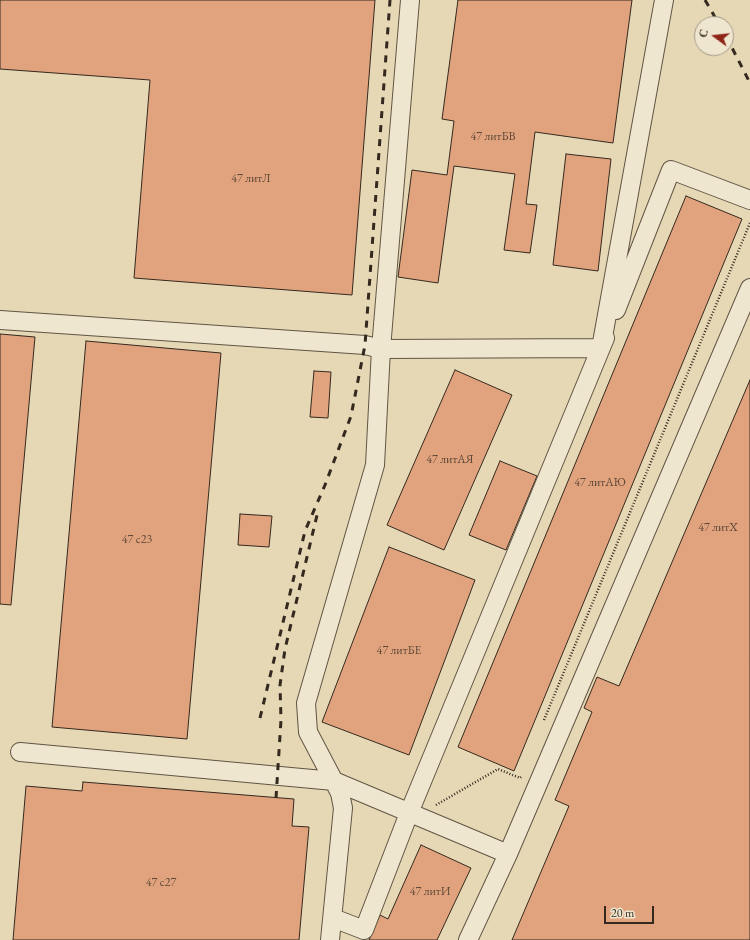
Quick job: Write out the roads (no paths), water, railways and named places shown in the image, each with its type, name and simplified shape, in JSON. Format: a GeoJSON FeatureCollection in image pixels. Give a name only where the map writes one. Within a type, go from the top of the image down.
{"type":"FeatureCollection","features":[{"type":"Feature","properties":{"kind":"lane"},"geometry":{"type":"LineString","coordinates":[[330,940],[343,808],[340,793],[308,732],[306,703],[375,465],[381,349],[410,0]]}},
{"type":"Feature","properties":{"kind":"lane"},"geometry":{"type":"LineString","coordinates":[[601,348],[664,0]]}},
{"type":"Feature","properties":{"kind":"lane"},"geometry":{"type":"LineString","coordinates":[[332,918],[364,930],[413,814],[601,348],[671,170],[750,200]]}},
{"type":"Feature","properties":{"kind":"lane"},"geometry":{"type":"LineString","coordinates":[[468,940],[508,854],[750,288]]}},
{"type":"Feature","properties":{"kind":"lane"},"geometry":{"type":"LineString","coordinates":[[0,320],[365,345],[381,349],[601,348]]}},
{"type":"Feature","properties":{"kind":"lane"},"geometry":{"type":"LineString","coordinates":[[20,752],[334,781],[508,854]]}},
{"type":"Feature","properties":{"kind":"railway"},"geometry":{"type":"LineString","coordinates":[[260,718],[305,531],[325,485],[351,416],[365,345],[390,0]]}},
{"type":"Feature","properties":{"kind":"railway"},"geometry":{"type":"LineString","coordinates":[[705,0],[714,16]]}},
{"type":"Feature","properties":{"kind":"railway"},"geometry":{"type":"LineString","coordinates":[[734,52],[750,83]]}},
{"type":"Feature","properties":{"kind":"railway"},"geometry":{"type":"LineString","coordinates":[[276,798],[281,720],[280,685],[285,649],[318,511]]}}]}
